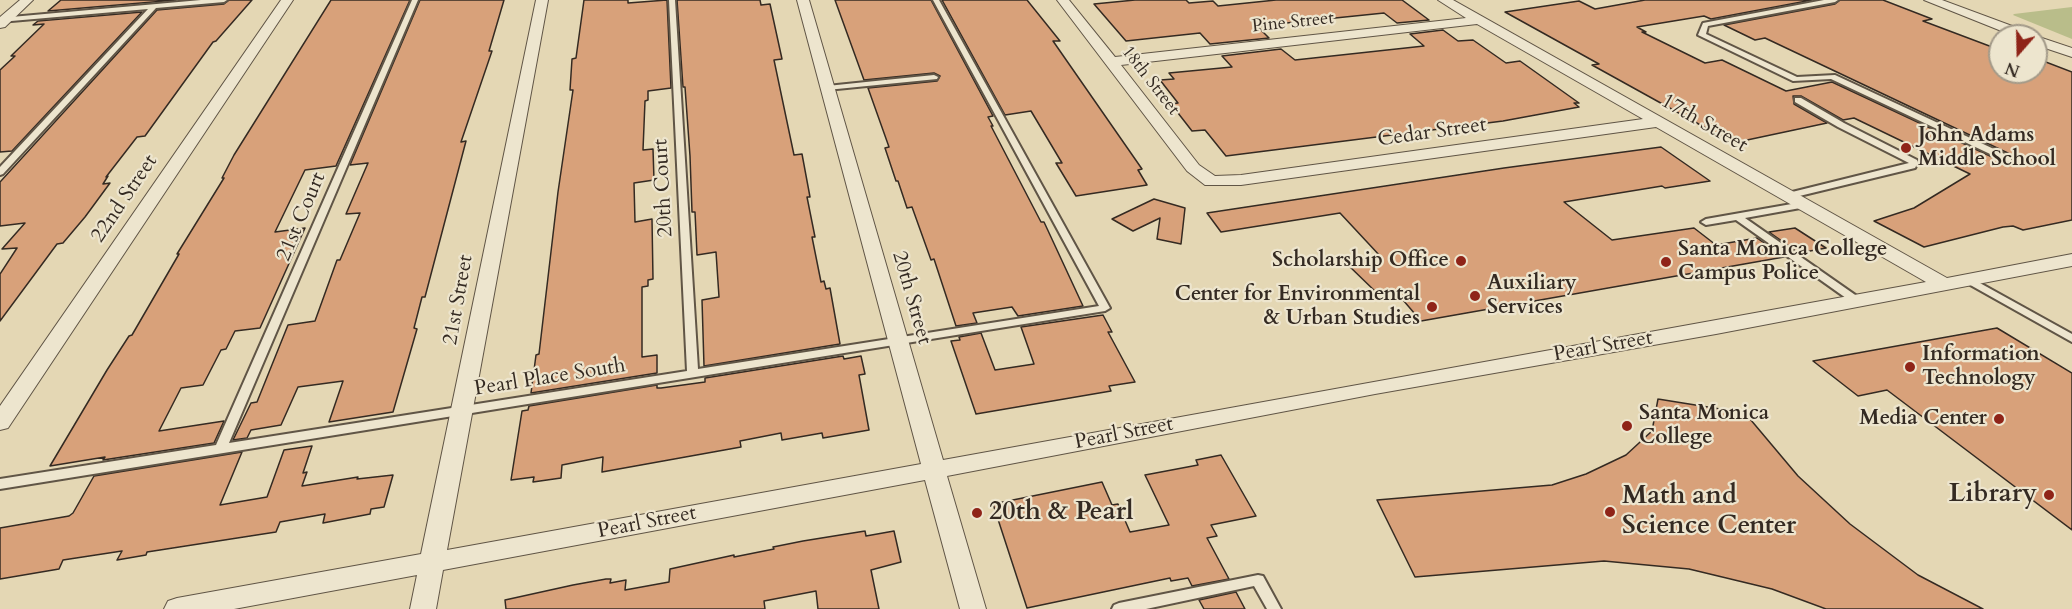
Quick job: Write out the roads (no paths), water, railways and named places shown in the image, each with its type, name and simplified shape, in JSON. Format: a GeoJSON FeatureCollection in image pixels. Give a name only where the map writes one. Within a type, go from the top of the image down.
{"type":"FeatureCollection","features":[{"type":"Feature","properties":{"kind":"street"},"geometry":{"type":"LineString","coordinates":[[2,21],[27,0]]}},
{"type":"Feature","properties":{"kind":"street","name":"22nd Street"},"geometry":{"type":"LineString","coordinates":[[0,423],[287,0]]}},
{"type":"Feature","properties":{"kind":"street","name":"21st Street"},"geometry":{"type":"LineString","coordinates":[[423,609],[464,412],[490,258],[542,0]]}},
{"type":"Feature","properties":{"kind":"street","name":"20th Street"},"geometry":{"type":"LineString","coordinates":[[803,0],[973,609]]}},
{"type":"Feature","properties":{"kind":"street","name":"18th Street"},"geometry":{"type":"LineString","coordinates":[[1063,0],[1192,168],[1211,181]]}},
{"type":"Feature","properties":{"kind":"street","name":"17th Street"},"geometry":{"type":"LineString","coordinates":[[1444,0],[1943,284]]}},
{"type":"Feature","properties":{"kind":"street"},"geometry":{"type":"LineString","coordinates":[[1930,0],[1994,24]]}},
{"type":"Feature","properties":{"kind":"street","name":"Pine Street"},"geometry":{"type":"LineString","coordinates":[[1111,62],[1480,20]]}},
{"type":"Feature","properties":{"kind":"street"},"geometry":{"type":"LineString","coordinates":[[2048,44],[2072,53]]}},
{"type":"Feature","properties":{"kind":"street","name":"Cedar Street"},"geometry":{"type":"LineString","coordinates":[[1211,181],[1241,180],[1658,122]]}},
{"type":"Feature","properties":{"kind":"street","name":"Pearl Street"},"geometry":{"type":"LineString","coordinates":[[177,609],[2072,260]]}},
{"type":"Feature","properties":{"kind":"lane"},"geometry":{"type":"LineString","coordinates":[[2,21],[224,0]]}},
{"type":"Feature","properties":{"kind":"lane","name":"21st Court"},"geometry":{"type":"LineString","coordinates":[[221,448],[415,0]]}},
{"type":"Feature","properties":{"kind":"lane","name":"20th Court"},"geometry":{"type":"LineString","coordinates":[[672,0],[693,374]]}},
{"type":"Feature","properties":{"kind":"lane","name":"Pearl Place South"},"geometry":{"type":"LineString","coordinates":[[0,484],[464,412],[1105,308],[936,0]]}},
{"type":"Feature","properties":{"kind":"lane"},"geometry":{"type":"LineString","coordinates":[[1835,0],[1705,24],[1702,35],[1796,79],[1832,76],[2008,159]]}},
{"type":"Feature","properties":{"kind":"lane"},"geometry":{"type":"LineString","coordinates":[[0,172],[154,6]]}},
{"type":"Feature","properties":{"kind":"lane"},"geometry":{"type":"LineString","coordinates":[[827,88],[934,77]]}},
{"type":"Feature","properties":{"kind":"lane"},"geometry":{"type":"LineString","coordinates":[[1787,196],[1912,166],[1914,162],[1798,100]]}},
{"type":"Feature","properties":{"kind":"lane"},"geometry":{"type":"LineString","coordinates":[[1706,222],[1803,205]]}},
{"type":"Feature","properties":{"kind":"lane"},"geometry":{"type":"LineString","coordinates":[[1738,217],[1857,301]]}},
{"type":"Feature","properties":{"kind":"lane"},"geometry":{"type":"LineString","coordinates":[[1969,280],[2072,339]]}},
{"type":"Feature","properties":{"kind":"lane"},"geometry":{"type":"LineString","coordinates":[[1119,609],[1258,580],[1274,609]]}},
{"type":"Feature","properties":{"kind":"place","name":"John Adams Middle School"},"geometry":{"type":"Point","coordinates":[1906,148]}},
{"type":"Feature","properties":{"kind":"place","name":"Scholarship Office"},"geometry":{"type":"Point","coordinates":[1461,261]}},
{"type":"Feature","properties":{"kind":"place","name":"Santa Monica College Campus Police"},"geometry":{"type":"Point","coordinates":[1666,262]}},
{"type":"Feature","properties":{"kind":"place","name":"Auxiliary Services"},"geometry":{"type":"Point","coordinates":[1475,296]}},
{"type":"Feature","properties":{"kind":"place","name":"Center for Environmental & Urban Studies"},"geometry":{"type":"Point","coordinates":[1432,307]}},
{"type":"Feature","properties":{"kind":"place","name":"Information Technology"},"geometry":{"type":"Point","coordinates":[1910,367]}},
{"type":"Feature","properties":{"kind":"place","name":"Media Center"},"geometry":{"type":"Point","coordinates":[1999,419]}},
{"type":"Feature","properties":{"kind":"place","name":"Santa Monica College"},"geometry":{"type":"Point","coordinates":[1627,426]}},
{"type":"Feature","properties":{"kind":"place","name":"Library"},"geometry":{"type":"Point","coordinates":[2049,495]}},
{"type":"Feature","properties":{"kind":"place","name":"Math and Science Center"},"geometry":{"type":"Point","coordinates":[1610,512]}},
{"type":"Feature","properties":{"kind":"place","name":"20th & Pearl"},"geometry":{"type":"Point","coordinates":[977,513]}}]}
